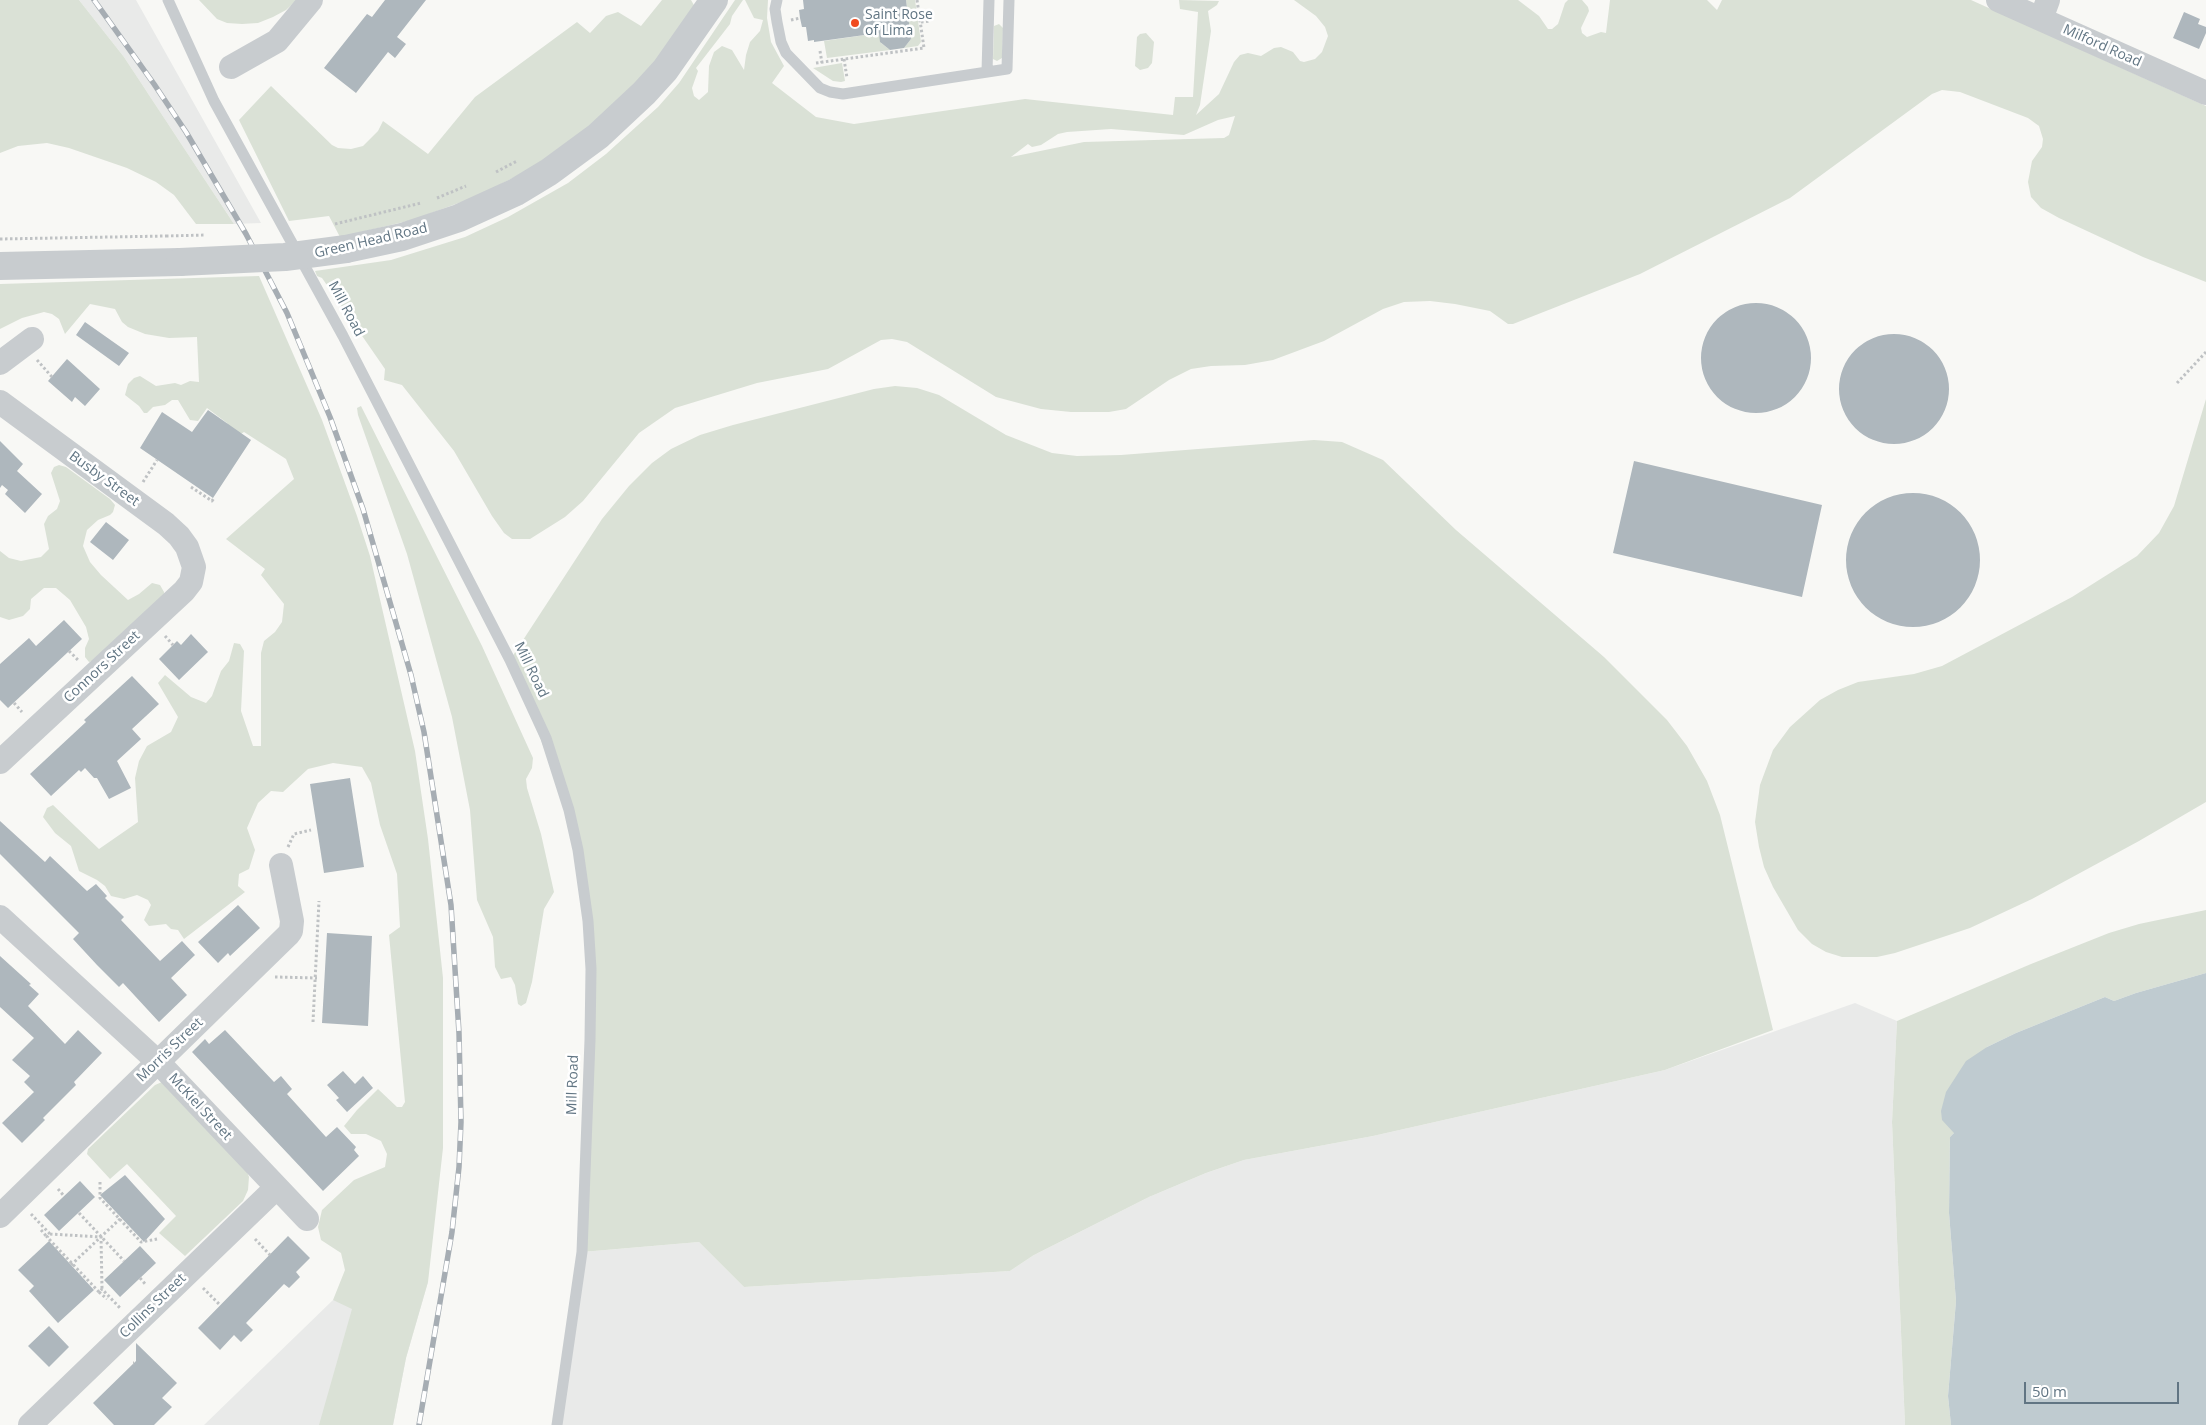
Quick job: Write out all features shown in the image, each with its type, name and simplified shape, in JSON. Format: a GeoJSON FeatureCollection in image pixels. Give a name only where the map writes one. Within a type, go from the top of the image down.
{"type":"FeatureCollection","features":[{"type":"Feature","properties":{"kind":"street"},"geometry":{"type":"LineString","coordinates":[[231,67],[277,42],[311,0]]}},
{"type":"Feature","properties":{"kind":"street","name":"Green Head Road"},"geometry":{"type":"LineString","coordinates":[[0,266],[180,262],[294,257],[346,249],[402,237],[458,218],[516,192],[549,172],[598,136],[644,93],[665,70],[714,0]]}},
{"type":"Feature","properties":{"kind":"street","name":"Milford Road"},"geometry":{"type":"LineString","coordinates":[[1998,0],[2044,9],[2206,93]]}},
{"type":"Feature","properties":{"kind":"street"},"geometry":{"type":"LineString","coordinates":[[0,363],[32,339]]}},
{"type":"Feature","properties":{"kind":"street","name":"Busby Street"},"geometry":{"type":"LineString","coordinates":[[0,402],[166,524],[179,536],[187,547],[194,567]]}},
{"type":"Feature","properties":{"kind":"street","name":"Connors Street"},"geometry":{"type":"LineString","coordinates":[[0,762],[184,591],[191,582],[194,567]]}},
{"type":"Feature","properties":{"kind":"street","name":"Morris Street"},"geometry":{"type":"LineString","coordinates":[[0,1216],[291,930],[292,921],[281,865]]}},
{"type":"Feature","properties":{"kind":"street","name":"McKiel Street"},"geometry":{"type":"LineString","coordinates":[[0,918],[158,1062],[307,1219]]}},
{"type":"Feature","properties":{"kind":"street","name":"Collins Street"},"geometry":{"type":"LineString","coordinates":[[30,1425],[276,1188]]}},
{"type":"Feature","properties":{"kind":"lane","name":"Mill Road"},"geometry":{"type":"LineString","coordinates":[[168,0],[214,101],[343,336],[510,660],[546,738],[568,810],[580,859],[588,921],[591,969],[582,1252],[557,1425]]}},
{"type":"Feature","properties":{"kind":"lane"},"geometry":{"type":"LineString","coordinates":[[777,0],[776,18],[783,47],[789,57],[816,84],[830,92],[843,94],[1007,69],[1009,0]]}},
{"type":"Feature","properties":{"kind":"lane"},"geometry":{"type":"LineString","coordinates":[[986,72],[989,0]]}},
{"type":"Feature","properties":{"kind":"path"},"geometry":{"type":"LineString","coordinates":[[810,59],[815,64],[924,48],[917,0]]}},
{"type":"Feature","properties":{"kind":"path"},"geometry":{"type":"LineString","coordinates":[[792,20],[793,27]]}},
{"type":"Feature","properties":{"kind":"path"},"geometry":{"type":"LineString","coordinates":[[921,22],[930,21]]}},
{"type":"Feature","properties":{"kind":"path"},"geometry":{"type":"LineString","coordinates":[[820,51],[822,63]]}},
{"type":"Feature","properties":{"kind":"path"},"geometry":{"type":"LineString","coordinates":[[491,175],[520,159]]}},
{"type":"Feature","properties":{"kind":"path"},"geometry":{"type":"LineString","coordinates":[[434,199],[471,184]]}},
{"type":"Feature","properties":{"kind":"path"},"geometry":{"type":"LineString","coordinates":[[326,226],[377,216],[425,202]]}},
{"type":"Feature","properties":{"kind":"path"},"geometry":{"type":"LineString","coordinates":[[0,239],[215,234]]}},
{"type":"Feature","properties":{"kind":"path"},"geometry":{"type":"LineString","coordinates":[[2177,383],[2206,352]]}},
{"type":"Feature","properties":{"kind":"path"},"geometry":{"type":"LineString","coordinates":[[191,486],[212,501],[214,498]]}},
{"type":"Feature","properties":{"kind":"path"},"geometry":{"type":"LineString","coordinates":[[281,865],[294,834],[311,830]]}},
{"type":"Feature","properties":{"kind":"path"},"geometry":{"type":"LineString","coordinates":[[313,1022],[319,901]]}},
{"type":"Feature","properties":{"kind":"path"},"geometry":{"type":"LineString","coordinates":[[271,977],[316,978]]}},
{"type":"Feature","properties":{"kind":"path"},"geometry":{"type":"LineString","coordinates":[[100,1182],[100,1198],[141,1242],[157,1240]]}},
{"type":"Feature","properties":{"kind":"path"},"geometry":{"type":"LineString","coordinates":[[17,1199],[72,1264],[135,1324]]}},
{"type":"Feature","properties":{"kind":"path"},"geometry":{"type":"LineString","coordinates":[[79,1213],[124,1261]]}},
{"type":"Feature","properties":{"kind":"path"},"geometry":{"type":"LineString","coordinates":[[72,1264],[121,1219]]}},
{"type":"Feature","properties":{"kind":"path"},"geometry":{"type":"LineString","coordinates":[[41,1230],[49,1236],[101,1237]]}},
{"type":"Feature","properties":{"kind":"path"},"geometry":{"type":"LineString","coordinates":[[101,1237],[101,1291],[107,1299]]}},
{"type":"Feature","properties":{"kind":"shaded area"},"geometry":{"type":"Polygon","coordinates":[[[0,0],[79,0],[124,57],[234,224],[196,224],[174,195],[156,182],[127,168],[69,148],[47,143],[18,146],[0,153],[0,0]]]}},
{"type":"Feature","properties":{"kind":"shaded area"},"geometry":{"type":"Polygon","coordinates":[[[79,0],[136,0],[261,223],[234,224],[124,57],[79,0]]]}},
{"type":"Feature","properties":{"kind":"shaded area"},"geometry":{"type":"Polygon","coordinates":[[[199,0],[297,0],[286,10],[273,17],[258,23],[242,24],[227,23],[217,19],[199,0]]]}},
{"type":"Feature","properties":{"kind":"shaded area"},"geometry":{"type":"Polygon","coordinates":[[[662,0],[691,0],[695,7],[650,68],[588,127],[553,154],[515,177],[475,197],[412,220],[340,237],[329,216],[289,221],[239,120],[271,86],[332,145],[338,148],[351,149],[363,146],[378,131],[383,121],[428,154],[475,97],[577,22],[590,33],[606,16],[618,12],[641,26],[662,0]]]}},
{"type":"Feature","properties":{"kind":"shaded area"},"geometry":{"type":"Polygon","coordinates":[[[735,0],[743,0],[732,16],[730,24],[696,68],[698,71],[692,88],[694,96],[699,100],[708,92],[709,66],[714,52],[722,46],[732,50],[744,70],[750,42],[760,31],[763,20],[754,18],[745,0],[768,0],[767,18],[771,42],[784,66],[772,83],[816,117],[854,124],[1025,99],[1173,115],[1175,97],[1193,97],[1198,12],[1180,9],[1179,0],[1219,1],[1217,5],[1208,11],[1211,31],[1200,105],[1196,115],[1219,94],[1234,62],[1240,55],[1248,53],[1261,56],[1274,48],[1281,47],[1293,52],[1300,61],[1304,62],[1315,59],[1322,52],[1328,36],[1325,27],[1316,16],[1294,0],[1518,0],[1539,16],[1548,29],[1552,29],[1558,24],[1565,3],[1568,0],[1582,0],[1589,11],[1581,28],[1582,33],[1587,37],[1601,32],[1606,33],[1610,0],[1707,0],[1717,10],[1722,0],[1971,0],[2206,106],[2206,282],[2143,257],[2041,208],[2031,197],[2028,182],[2032,161],[2042,147],[2043,139],[2039,126],[2028,118],[1960,92],[1942,90],[1932,94],[1790,198],[1640,274],[1513,324],[1508,324],[1490,311],[1430,301],[1404,302],[1383,309],[1324,341],[1273,360],[1245,365],[1211,366],[1191,369],[1169,380],[1126,409],[1109,412],[1071,412],[1041,409],[996,397],[907,342],[892,339],[881,340],[828,369],[757,383],[675,408],[639,433],[583,501],[565,517],[530,539],[512,539],[504,533],[492,516],[454,451],[402,385],[384,380],[385,369],[322,278],[317,276],[315,271],[391,260],[465,237],[508,217],[568,183],[606,154],[658,107],[679,83],[735,0]],[[1235,116],[1218,120],[1184,135],[1111,129],[1067,132],[1058,134],[1041,145],[1032,147],[1028,144],[1011,157],[1084,142],[1224,138],[1229,135],[1235,116]]]}},
{"type":"Feature","properties":{"kind":"shaded area"},"geometry":{"type":"Polygon","coordinates":[[[906,0],[915,0],[921,42],[918,46],[904,48],[911,39],[906,0]]]}},
{"type":"Feature","properties":{"kind":"shaded area"},"geometry":{"type":"Polygon","coordinates":[[[999,24],[1003,28],[1002,58],[997,61],[993,59],[994,26],[999,24]]]}},
{"type":"Feature","properties":{"kind":"shaded area"},"geometry":{"type":"Polygon","coordinates":[[[879,33],[881,43],[890,50],[827,58],[824,41],[879,33]]]}},
{"type":"Feature","properties":{"kind":"shaded area"},"geometry":{"type":"Polygon","coordinates":[[[1146,33],[1154,42],[1152,63],[1148,68],[1140,70],[1135,66],[1137,37],[1140,34],[1146,33]]]}},
{"type":"Feature","properties":{"kind":"shaded area"},"geometry":{"type":"Polygon","coordinates":[[[842,63],[845,81],[841,82],[833,81],[813,68],[842,63]]]}},
{"type":"Feature","properties":{"kind":"shaded area"},"geometry":{"type":"Polygon","coordinates":[[[259,276],[322,420],[370,556],[415,751],[428,839],[443,978],[443,1148],[428,1282],[406,1358],[393,1425],[319,1425],[352,1309],[333,1300],[345,1270],[341,1253],[321,1240],[318,1227],[322,1210],[354,1180],[385,1167],[387,1154],[381,1141],[366,1134],[351,1134],[344,1126],[378,1089],[397,1107],[402,1107],[405,1102],[389,935],[400,927],[397,874],[380,825],[371,783],[362,767],[333,763],[308,769],[283,792],[271,791],[258,803],[247,828],[255,850],[249,869],[239,874],[238,886],[245,892],[184,939],[178,930],[171,929],[166,924],[149,926],[144,920],[151,905],[148,900],[137,895],[124,899],[111,896],[105,886],[79,871],[71,846],[55,833],[43,817],[47,808],[53,805],[99,849],[138,822],[135,778],[139,761],[147,746],[171,732],[178,717],[158,683],[165,675],[191,697],[206,703],[212,696],[221,671],[229,661],[234,643],[240,644],[244,651],[241,711],[253,746],[261,746],[261,653],[264,641],[275,632],[282,622],[284,604],[261,575],[265,569],[226,539],[294,479],[286,459],[244,432],[239,435],[230,431],[227,423],[207,408],[198,421],[190,420],[178,400],[172,400],[165,405],[153,407],[147,413],[144,413],[139,406],[125,395],[128,384],[134,378],[140,376],[156,386],[175,383],[181,385],[190,381],[199,382],[197,337],[169,338],[145,334],[128,327],[122,322],[115,309],[90,304],[65,334],[59,319],[52,314],[44,312],[22,318],[0,329],[0,284],[259,276]]]}},
{"type":"Feature","properties":{"kind":"shaded area"},"geometry":{"type":"Polygon","coordinates":[[[895,386],[917,388],[939,395],[1006,435],[1052,453],[1077,456],[1121,455],[1314,440],[1342,442],[1383,460],[1456,530],[1604,657],[1667,720],[1687,746],[1707,781],[1720,815],[1773,1030],[1665,1070],[1373,1136],[1244,1160],[1206,1173],[1149,1197],[1034,1255],[1010,1271],[744,1287],[699,1242],[582,1252],[591,969],[568,810],[510,660],[602,519],[629,486],[652,463],[671,449],[700,435],[733,425],[874,389],[895,386]]]}},
{"type":"Feature","properties":{"kind":"shaded area"},"geometry":{"type":"Polygon","coordinates":[[[2206,399],[2206,802],[2032,899],[1970,928],[1895,953],[1877,957],[1842,957],[1826,952],[1812,944],[1798,930],[1773,887],[1764,867],[1759,847],[1755,822],[1760,785],[1773,750],[1790,727],[1820,700],[1838,690],[1858,682],[1914,674],[1942,666],[2072,597],[2137,556],[2159,533],[2174,506],[2206,399]]]}},
{"type":"Feature","properties":{"kind":"shaded area"},"geometry":{"type":"Polygon","coordinates":[[[361,406],[482,646],[533,758],[532,768],[526,779],[527,788],[541,834],[554,892],[544,909],[532,982],[526,1003],[521,1006],[518,1004],[515,985],[511,977],[501,979],[495,967],[493,937],[477,900],[470,810],[452,717],[407,554],[358,415],[357,408],[361,406]]]}},
{"type":"Feature","properties":{"kind":"shaded area"},"geometry":{"type":"Polygon","coordinates":[[[59,465],[66,467],[110,499],[115,505],[110,515],[98,520],[87,530],[83,546],[90,562],[128,600],[152,583],[160,585],[164,592],[164,595],[93,661],[89,662],[85,657],[85,648],[89,639],[86,627],[70,600],[56,588],[44,588],[31,599],[30,609],[23,616],[9,620],[0,617],[0,551],[9,558],[21,561],[41,557],[49,549],[44,524],[48,516],[57,509],[60,501],[51,473],[54,467],[59,465]]]}},
{"type":"Feature","properties":{"kind":"shaded area"},"geometry":{"type":"Polygon","coordinates":[[[2206,910],[2206,973],[2114,1001],[2105,997],[2016,1033],[1987,1047],[1954,1133],[1950,1137],[1949,1213],[1956,1301],[1948,1396],[1951,1425],[1905,1425],[1892,1122],[1897,1021],[2109,933],[2139,924],[2206,910]]]}},
{"type":"Feature","properties":{"kind":"shaded area"},"geometry":{"type":"Polygon","coordinates":[[[2206,973],[2206,1425],[1951,1425],[1948,1396],[1956,1301],[1949,1213],[1950,1137],[1954,1133],[1942,1120],[1941,1111],[1946,1092],[1966,1061],[1987,1047],[2016,1033],[2105,997],[2114,1001],[2206,973]]]}},
{"type":"Feature","properties":{"kind":"shaded area"},"geometry":{"type":"Polygon","coordinates":[[[1855,1003],[1897,1021],[1892,1122],[1905,1425],[557,1425],[582,1252],[699,1242],[744,1287],[1010,1271],[1034,1255],[1149,1197],[1206,1173],[1244,1160],[1373,1136],[1665,1070],[1855,1003]]]}},
{"type":"Feature","properties":{"kind":"shaded area"},"geometry":{"type":"Polygon","coordinates":[[[162,1082],[246,1169],[249,1177],[248,1190],[243,1201],[185,1256],[159,1233],[176,1216],[127,1164],[110,1179],[87,1154],[88,1149],[155,1085],[162,1082]]]}},
{"type":"Feature","properties":{"kind":"shaded area"},"geometry":{"type":"Polygon","coordinates":[[[428,1282],[406,1358],[393,1425],[204,1425],[333,1300],[428,1282]]]}},
{"type":"Feature","properties":{"kind":"building"},"geometry":{"type":"Polygon","coordinates":[[[385,0],[426,0],[397,37],[406,44],[395,58],[388,52],[356,93],[324,68],[367,14],[372,17],[385,0]]]}},
{"type":"Feature","properties":{"kind":"building","name":"Saint Rose of Lima"},"geometry":{"type":"Polygon","coordinates":[[[803,0],[906,0],[911,39],[904,48],[890,50],[880,42],[879,33],[814,42],[814,40],[808,41],[806,27],[802,27],[799,10],[804,9],[803,0]]]}},
{"type":"Feature","properties":{"kind":"building"},"geometry":{"type":"Polygon","coordinates":[[[2184,12],[2200,19],[2198,24],[2206,27],[2206,33],[2199,49],[2173,38],[2184,12]]]}},
{"type":"Feature","properties":{"kind":"building"},"geometry":{"type":"Polygon","coordinates":[[[1756,303],[1777,307],[1795,319],[1807,337],[1811,358],[1807,379],[1795,397],[1777,409],[1756,413],[1735,409],[1717,397],[1705,379],[1701,358],[1705,337],[1717,319],[1735,307],[1756,303]]]}},
{"type":"Feature","properties":{"kind":"building"},"geometry":{"type":"Polygon","coordinates":[[[85,322],[129,353],[119,366],[76,335],[85,322]]]}},
{"type":"Feature","properties":{"kind":"building"},"geometry":{"type":"Polygon","coordinates":[[[1894,334],[1915,338],[1933,350],[1945,368],[1949,389],[1945,410],[1933,428],[1915,440],[1894,444],[1873,440],[1855,428],[1843,410],[1839,389],[1843,368],[1855,350],[1873,338],[1894,334]]]}},
{"type":"Feature","properties":{"kind":"building"},"geometry":{"type":"Polygon","coordinates":[[[67,359],[100,389],[85,406],[75,397],[72,402],[48,381],[67,359]]]}},
{"type":"Feature","properties":{"kind":"building"},"geometry":{"type":"Polygon","coordinates":[[[208,410],[251,440],[213,498],[140,448],[162,412],[192,432],[208,410]]]}},
{"type":"Feature","properties":{"kind":"building"},"geometry":{"type":"Polygon","coordinates":[[[0,441],[23,464],[17,471],[42,494],[25,513],[5,494],[8,490],[2,485],[0,488],[0,441]]]}},
{"type":"Feature","properties":{"kind":"building"},"geometry":{"type":"Polygon","coordinates":[[[1634,461],[1822,505],[1802,597],[1613,553],[1634,461]]]}},
{"type":"Feature","properties":{"kind":"building"},"geometry":{"type":"Polygon","coordinates":[[[1913,493],[1939,498],[1950,504],[1960,513],[1969,523],[1975,534],[1980,560],[1975,586],[1969,597],[1960,607],[1950,616],[1939,622],[1913,627],[1887,622],[1876,616],[1866,607],[1857,597],[1851,586],[1846,560],[1851,534],[1857,523],[1866,513],[1876,504],[1887,498],[1913,493]]]}},
{"type":"Feature","properties":{"kind":"building"},"geometry":{"type":"Polygon","coordinates":[[[106,522],[129,540],[113,560],[90,542],[106,522]]]}},
{"type":"Feature","properties":{"kind":"building"},"geometry":{"type":"Polygon","coordinates":[[[64,620],[82,639],[8,708],[0,700],[0,664],[29,638],[36,646],[64,620]]]}},
{"type":"Feature","properties":{"kind":"building"},"geometry":{"type":"Polygon","coordinates":[[[191,634],[208,652],[179,680],[159,659],[177,641],[181,645],[191,634]]]}},
{"type":"Feature","properties":{"kind":"building"},"geometry":{"type":"Polygon","coordinates":[[[132,676],[159,704],[132,729],[141,739],[117,761],[131,788],[109,799],[97,778],[94,778],[85,768],[81,772],[79,770],[51,796],[30,774],[86,722],[84,720],[132,676]]]}},
{"type":"Feature","properties":{"kind":"building"},"geometry":{"type":"Polygon","coordinates":[[[350,778],[364,867],[324,873],[310,784],[350,778]]]}},
{"type":"Feature","properties":{"kind":"building"},"geometry":{"type":"Polygon","coordinates":[[[0,821],[45,862],[50,856],[87,891],[96,884],[107,896],[105,898],[124,917],[121,920],[160,961],[182,941],[195,955],[171,978],[187,995],[159,1022],[123,983],[119,987],[97,965],[73,939],[79,933],[0,854],[0,821]]]}},
{"type":"Feature","properties":{"kind":"building"},"geometry":{"type":"Polygon","coordinates":[[[238,905],[260,928],[230,956],[228,953],[218,963],[198,942],[238,905]]]}},
{"type":"Feature","properties":{"kind":"building"},"geometry":{"type":"Polygon","coordinates":[[[327,933],[372,936],[368,1026],[322,1023],[327,933]]]}},
{"type":"Feature","properties":{"kind":"building"},"geometry":{"type":"Polygon","coordinates":[[[0,956],[31,984],[29,985],[39,994],[28,1006],[65,1044],[78,1030],[102,1053],[74,1082],[76,1085],[43,1118],[45,1120],[22,1143],[2,1123],[34,1092],[24,1082],[30,1076],[12,1060],[34,1038],[0,1007],[0,956]]]}},
{"type":"Feature","properties":{"kind":"building"},"geometry":{"type":"Polygon","coordinates":[[[225,1030],[274,1082],[281,1076],[292,1089],[287,1094],[326,1137],[337,1127],[356,1147],[354,1150],[359,1156],[323,1191],[192,1052],[205,1039],[209,1044],[225,1030]]]}},
{"type":"Feature","properties":{"kind":"building"},"geometry":{"type":"Polygon","coordinates":[[[343,1071],[355,1084],[363,1076],[373,1088],[347,1112],[336,1100],[339,1098],[327,1085],[343,1071]]]}},
{"type":"Feature","properties":{"kind":"building"},"geometry":{"type":"Polygon","coordinates":[[[125,1175],[165,1219],[144,1242],[100,1195],[125,1175]]]}},
{"type":"Feature","properties":{"kind":"building"},"geometry":{"type":"Polygon","coordinates":[[[80,1181],[95,1197],[59,1231],[44,1215],[80,1181]]]}},
{"type":"Feature","properties":{"kind":"building"},"geometry":{"type":"Polygon","coordinates":[[[288,1236],[310,1258],[296,1272],[300,1277],[289,1288],[284,1284],[246,1323],[253,1330],[241,1342],[234,1335],[220,1350],[198,1328],[288,1236]]]}},
{"type":"Feature","properties":{"kind":"building"},"geometry":{"type":"Polygon","coordinates":[[[49,1241],[94,1290],[58,1323],[29,1291],[34,1286],[18,1270],[49,1241]]]}},
{"type":"Feature","properties":{"kind":"building"},"geometry":{"type":"Polygon","coordinates":[[[140,1246],[156,1263],[120,1297],[104,1280],[140,1246]]]}},
{"type":"Feature","properties":{"kind":"building"},"geometry":{"type":"Polygon","coordinates":[[[49,1326],[69,1347],[49,1367],[28,1346],[49,1326]]]}},
{"type":"Feature","properties":{"kind":"building"},"geometry":{"type":"Polygon","coordinates":[[[136,1343],[177,1383],[162,1398],[172,1407],[154,1425],[114,1425],[93,1403],[136,1361],[136,1343]]]}},
{"type":"Feature","properties":{"kind":"railway"},"geometry":{"type":"LineString","coordinates":[[94,0],[186,132],[246,234],[287,313],[330,417],[363,509],[411,675],[424,732],[451,905],[459,1033],[461,1122],[459,1167],[452,1232],[419,1425]]}},
{"type":"Feature","properties":{"kind":"place","name":"Saint Rose of Lima"},"geometry":{"type":"Point","coordinates":[855,23]}}]}
